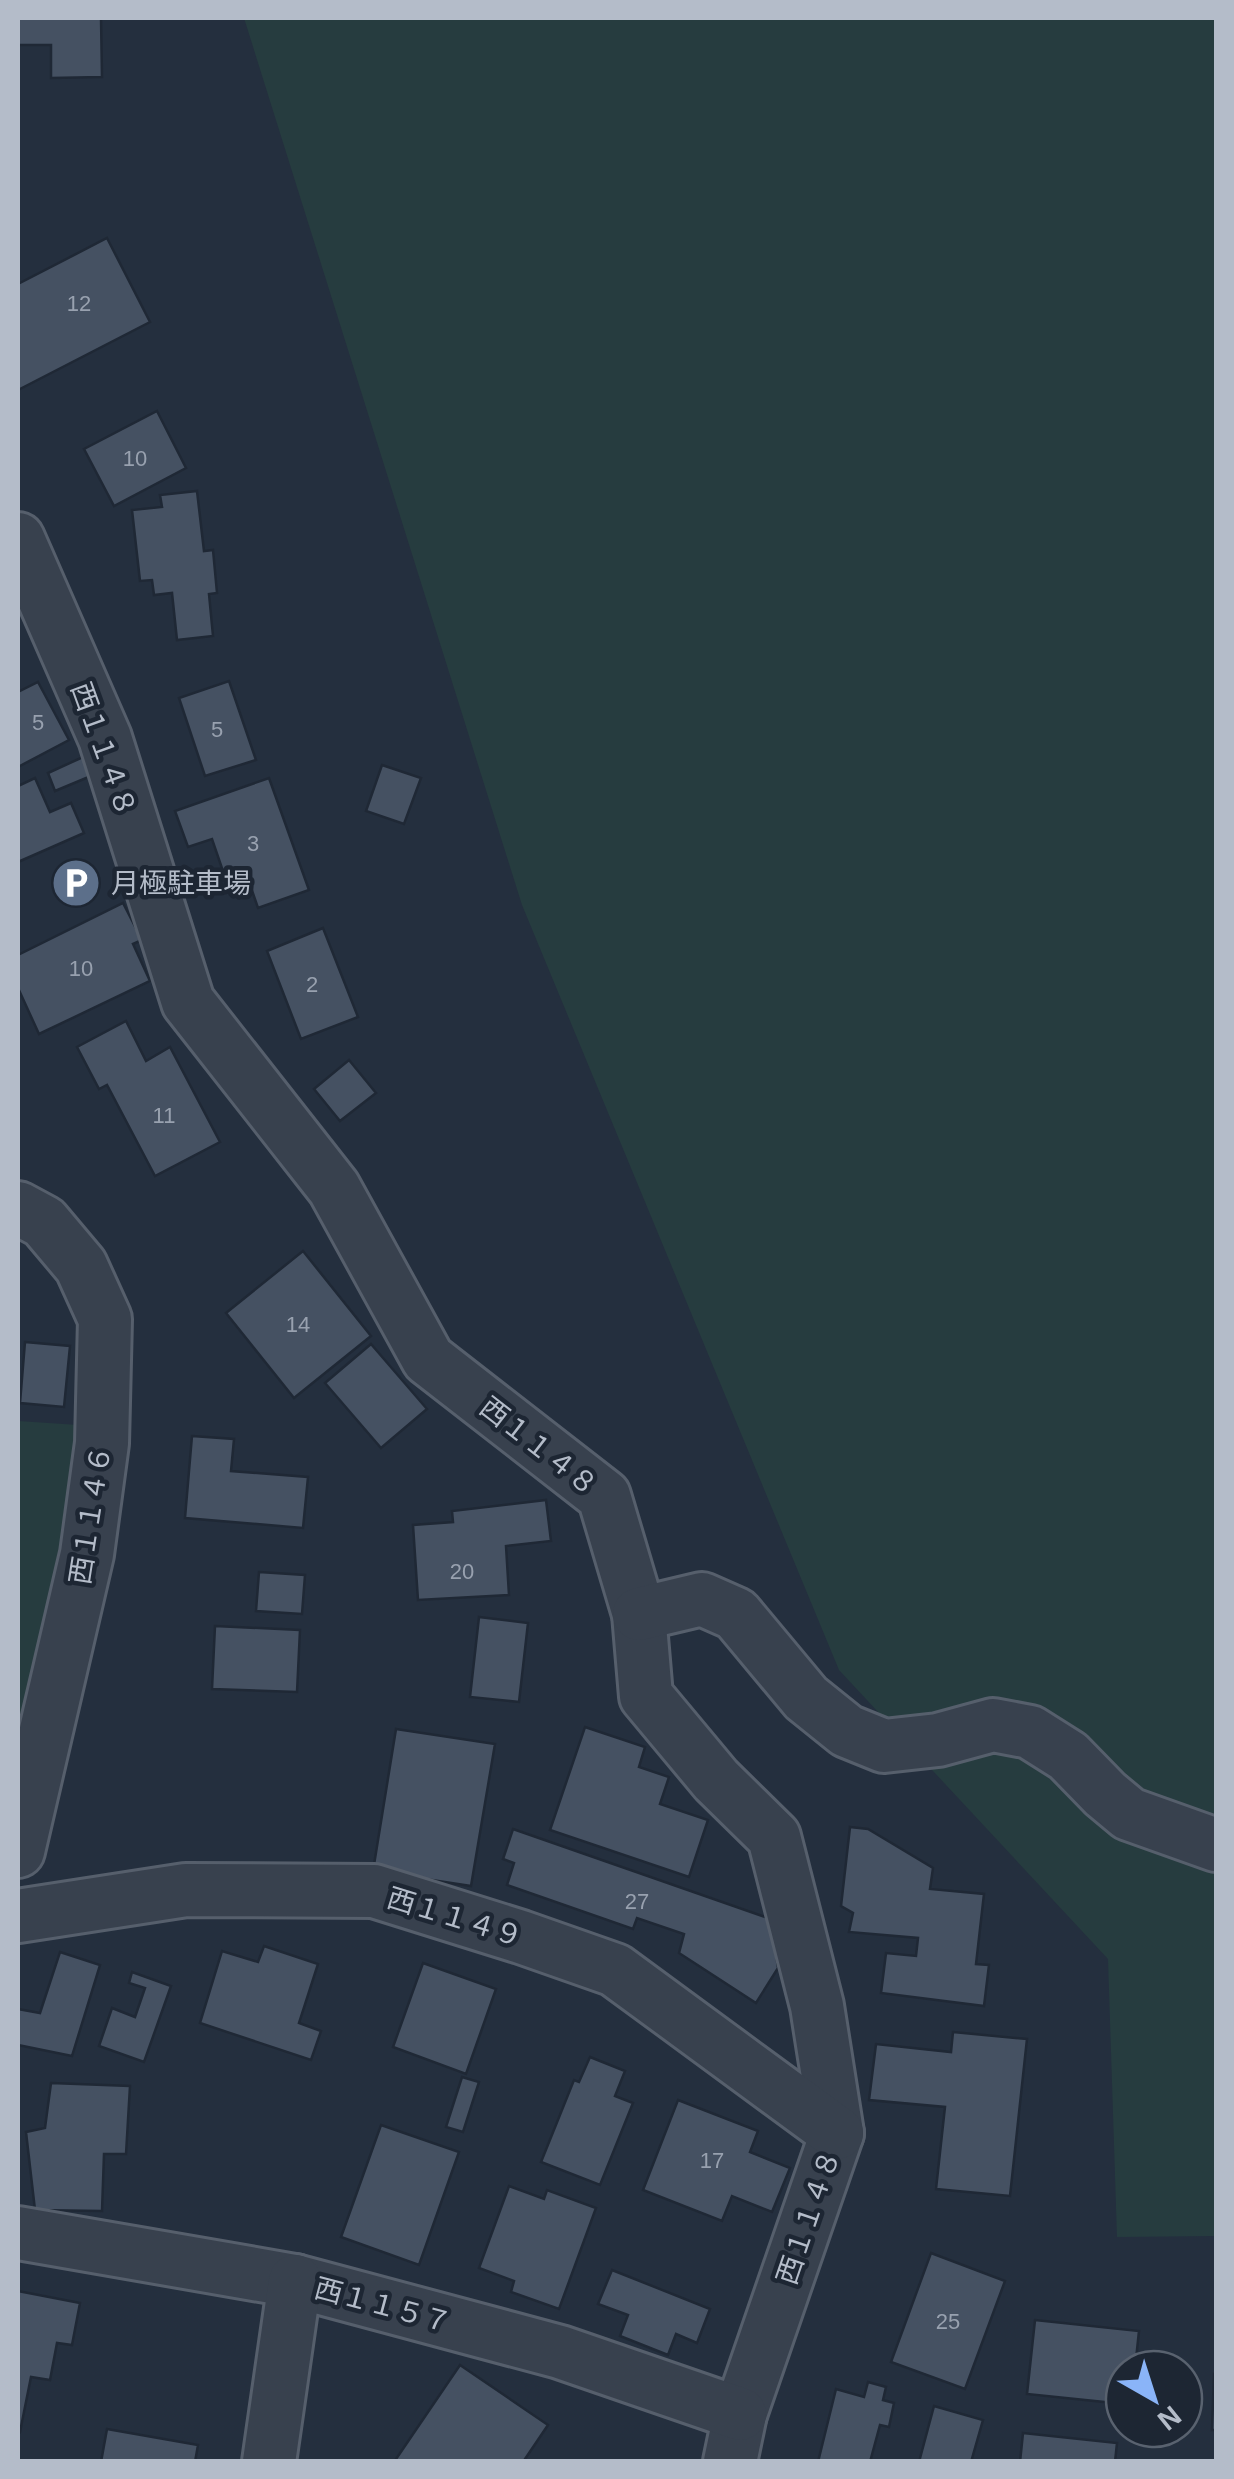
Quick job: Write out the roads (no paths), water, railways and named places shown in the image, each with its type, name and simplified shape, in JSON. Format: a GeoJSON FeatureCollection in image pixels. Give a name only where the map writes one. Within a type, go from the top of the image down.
{"type":"FeatureCollection","features":[{"type":"Feature","properties":{"kind":"street","name":"西１１４８"},"geometry":{"type":"LineString","coordinates":[[18,539],[105,738],[188,1002],[334,1188],[428,1360],[604,1496],[638,1614],[646,1696],[716,1780],[774,1837],[817,2006],[836,2134],[734,2438]]}},
{"type":"Feature","properties":{"kind":"street","name":"西１１４６"},"geometry":{"type":"LineString","coordinates":[[18,1208],[44,1222],[81,1266],[105,1319],[102,1443],[87,1554],[18,1850]]}},
{"type":"Feature","properties":{"kind":"street"},"geometry":{"type":"LineString","coordinates":[[638,1614],[702,1599],[736,1614],[806,1698],[847,1731],[884,1746],[938,1740],[993,1724],[1030,1732],[1068,1756],[1129,1814],[1216,1845]]}},
{"type":"Feature","properties":{"kind":"street","name":"西１１４９"},"geometry":{"type":"LineString","coordinates":[[18,1916],[186,1890],[374,1891],[615,1970],[836,2134]]}},
{"type":"Feature","properties":{"kind":"street","name":"西１１５７"},"geometry":{"type":"LineString","coordinates":[[18,2233],[296,2281],[560,2352],[734,2438]]}},
{"type":"Feature","properties":{"kind":"street"},"geometry":{"type":"LineString","coordinates":[[269,2462],[296,2281]]}},
{"type":"Feature","properties":{"kind":"place","name":"月極駐車場"},"geometry":{"type":"Point","coordinates":[76,883]}}]}
